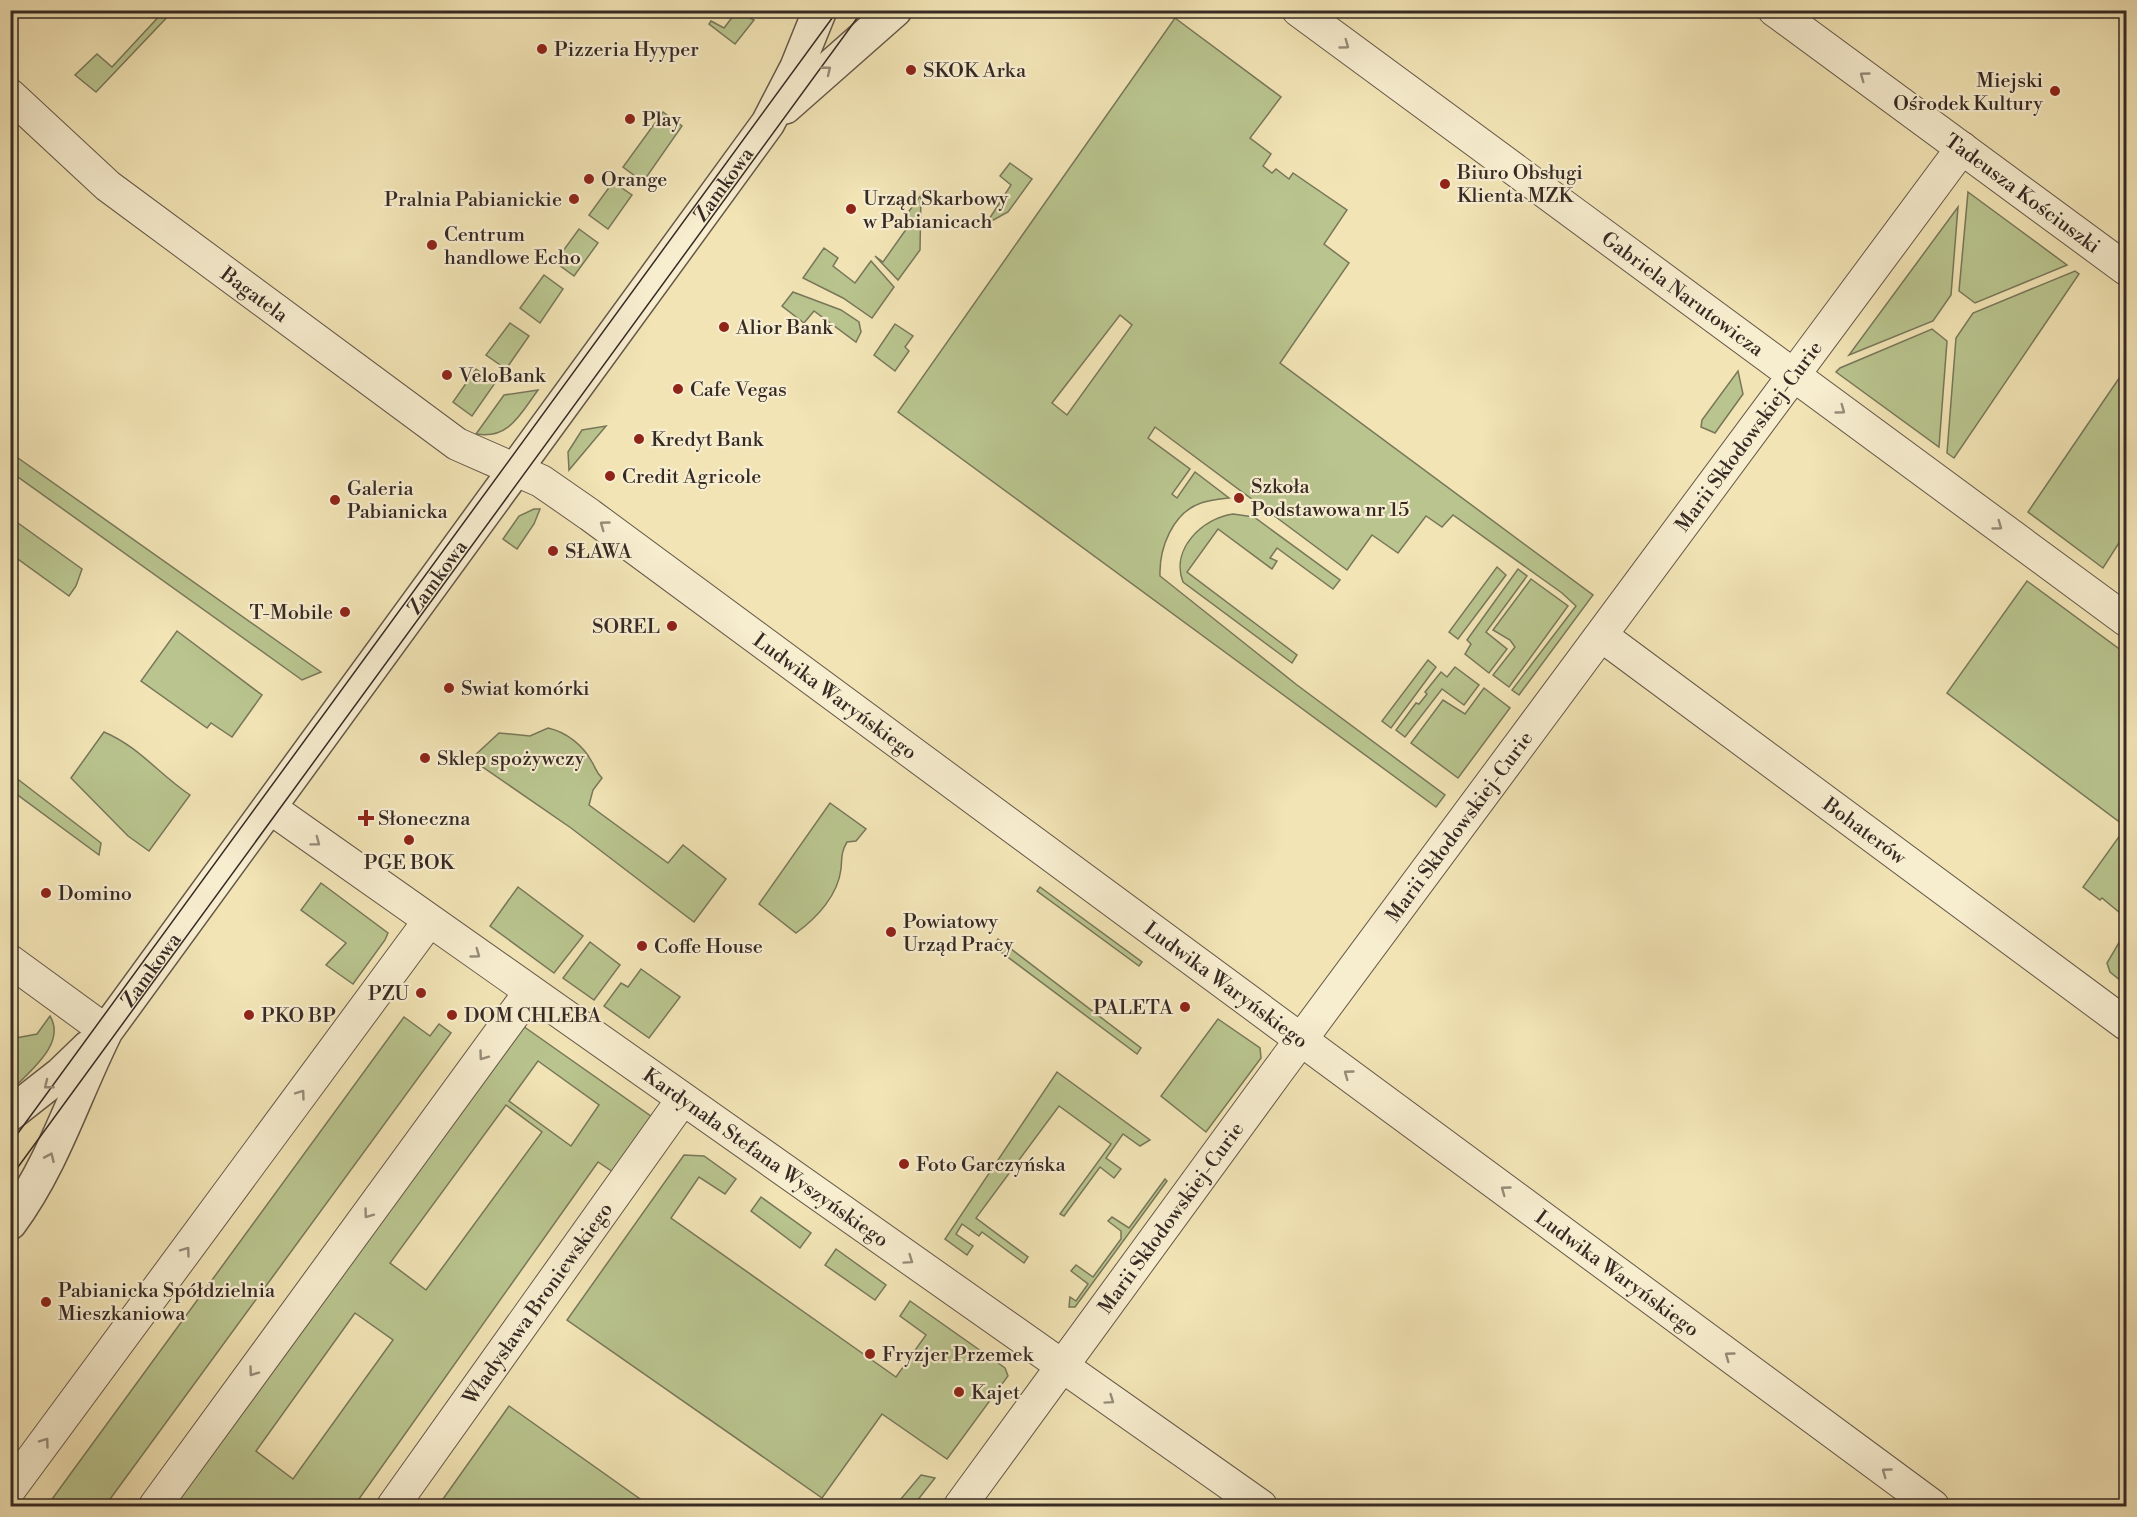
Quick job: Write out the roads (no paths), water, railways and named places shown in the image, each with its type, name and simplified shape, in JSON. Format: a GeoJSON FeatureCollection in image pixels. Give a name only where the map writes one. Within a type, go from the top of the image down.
{"type":"FeatureCollection","features":[{"type":"Feature","properties":{"kind":"street","name":"Zamkowa"},"geometry":{"type":"LineString","coordinates":[[10,1223],[43,1172],[79,1084],[106,1031],[768,123],[797,67],[820,10]]}},
{"type":"Feature","properties":{"kind":"street","name":"Zamkowa"},"geometry":{"type":"LineString","coordinates":[[768,123],[895,10]]}},
{"type":"Feature","properties":{"kind":"street","name":"Gabriela Narutowicza"},"geometry":{"type":"LineString","coordinates":[[1298,10],[2127,620]]}},
{"type":"Feature","properties":{"kind":"street","name":"Tadeusza Kościuszki"},"geometry":{"type":"LineString","coordinates":[[1774,10],[2127,269]]}},
{"type":"Feature","properties":{"kind":"street","name":"Bagatela"},"geometry":{"type":"LineString","coordinates":[[10,95],[108,186],[457,444],[482,458],[516,469]]}},
{"type":"Feature","properties":{"kind":"street","name":"Marii Skłodowskiej-Curie"},"geometry":{"type":"LineString","coordinates":[[960,1506],[1962,148]]}},
{"type":"Feature","properties":{"kind":"street","name":"Ludwika Waryńskiego"},"geometry":{"type":"LineString","coordinates":[[516,469],[541,481],[590,514],[1933,1506]]}},
{"type":"Feature","properties":{"kind":"street","name":"Bohaterów"},"geometry":{"type":"LineString","coordinates":[[1602,636],[2127,1024]]}},
{"type":"Feature","properties":{"kind":"street","name":"Kardynała Stefana Wyszyńskiego"},"geometry":{"type":"LineString","coordinates":[[269,807],[1261,1506]]}},
{"type":"Feature","properties":{"kind":"street"},"geometry":{"type":"LineString","coordinates":[[10,1489],[429,921]]}},
{"type":"Feature","properties":{"kind":"street"},"geometry":{"type":"LineString","coordinates":[[10,961],[106,1031]]}},
{"type":"Feature","properties":{"kind":"street"},"geometry":{"type":"LineString","coordinates":[[155,1506],[530,992]]}},
{"type":"Feature","properties":{"kind":"street","name":"Zamkowa"},"geometry":{"type":"LineString","coordinates":[[10,1114],[62,1074],[106,1031]]}},
{"type":"Feature","properties":{"kind":"street","name":"Władysława Broniewskiego"},"geometry":{"type":"LineString","coordinates":[[393,1506],[682,1100]]}},
{"type":"Feature","properties":{"kind":"tram line"},"geometry":{"type":"LineString","coordinates":[[10,1144],[838,10]]}},
{"type":"Feature","properties":{"kind":"tram line"},"geometry":{"type":"LineString","coordinates":[[10,1178],[863,10]]}},
{"type":"Feature","properties":{"kind":"place","name":"Pizzeria Hyyper"},"geometry":{"type":"Point","coordinates":[542,49]}},
{"type":"Feature","properties":{"kind":"place","name":"SKOK Arka"},"geometry":{"type":"Point","coordinates":[911,70]}},
{"type":"Feature","properties":{"kind":"place","name":"Miejski Ośrodek Kultury"},"geometry":{"type":"Point","coordinates":[2055,91]}},
{"type":"Feature","properties":{"kind":"place","name":"Play"},"geometry":{"type":"Point","coordinates":[630,119]}},
{"type":"Feature","properties":{"kind":"place","name":"Orange"},"geometry":{"type":"Point","coordinates":[589,179]}},
{"type":"Feature","properties":{"kind":"place","name":"Biuro Obsługi Klienta MZK"},"geometry":{"type":"Point","coordinates":[1445,184]}},
{"type":"Feature","properties":{"kind":"place","name":"Pralnia Pabianickie"},"geometry":{"type":"Point","coordinates":[574,199]}},
{"type":"Feature","properties":{"kind":"place","name":"Urząd Skarbowy w Pabianicach"},"geometry":{"type":"Point","coordinates":[851,209]}},
{"type":"Feature","properties":{"kind":"place","name":"Centrum handlowe Echo"},"geometry":{"type":"Point","coordinates":[432,245]}},
{"type":"Feature","properties":{"kind":"place","name":"Alior Bank"},"geometry":{"type":"Point","coordinates":[724,327]}},
{"type":"Feature","properties":{"kind":"place","name":"VeloBank"},"geometry":{"type":"Point","coordinates":[447,375]}},
{"type":"Feature","properties":{"kind":"place","name":"Cafe Vegas"},"geometry":{"type":"Point","coordinates":[678,389]}},
{"type":"Feature","properties":{"kind":"place","name":"Kredyt Bank"},"geometry":{"type":"Point","coordinates":[639,439]}},
{"type":"Feature","properties":{"kind":"place","name":"Credit Agricole"},"geometry":{"type":"Point","coordinates":[610,476]}},
{"type":"Feature","properties":{"kind":"place","name":"Szkoła Podstawowa nr 15"},"geometry":{"type":"Point","coordinates":[1239,498]}},
{"type":"Feature","properties":{"kind":"place","name":"Galeria Pabianicka"},"geometry":{"type":"Point","coordinates":[335,500]}},
{"type":"Feature","properties":{"kind":"place","name":"SŁAWA"},"geometry":{"type":"Point","coordinates":[553,551]}},
{"type":"Feature","properties":{"kind":"place","name":"T-Mobile"},"geometry":{"type":"Point","coordinates":[345,612]}},
{"type":"Feature","properties":{"kind":"place","name":"SOREL"},"geometry":{"type":"Point","coordinates":[672,626]}},
{"type":"Feature","properties":{"kind":"place","name":"Swiat komórki"},"geometry":{"type":"Point","coordinates":[449,688]}},
{"type":"Feature","properties":{"kind":"place","name":"Sklep spożywczy"},"geometry":{"type":"Point","coordinates":[425,758]}},
{"type":"Feature","properties":{"kind":"place","name":"Słoneczna"},"geometry":{"type":"Point","coordinates":[366,818]}},
{"type":"Feature","properties":{"kind":"place","name":"PGE BOK"},"geometry":{"type":"Point","coordinates":[409,840]}},
{"type":"Feature","properties":{"kind":"place","name":"Domino"},"geometry":{"type":"Point","coordinates":[46,893]}},
{"type":"Feature","properties":{"kind":"place","name":"Powiatowy Urząd Pracy"},"geometry":{"type":"Point","coordinates":[891,932]}},
{"type":"Feature","properties":{"kind":"place","name":"Coffe House"},"geometry":{"type":"Point","coordinates":[642,946]}},
{"type":"Feature","properties":{"kind":"place","name":"PZU"},"geometry":{"type":"Point","coordinates":[421,993]}},
{"type":"Feature","properties":{"kind":"place","name":"PALETA"},"geometry":{"type":"Point","coordinates":[1185,1007]}},
{"type":"Feature","properties":{"kind":"place","name":"PKO BP"},"geometry":{"type":"Point","coordinates":[249,1015]}},
{"type":"Feature","properties":{"kind":"place","name":"DOM CHLEBA"},"geometry":{"type":"Point","coordinates":[452,1015]}},
{"type":"Feature","properties":{"kind":"place","name":"Foto Garczyńska"},"geometry":{"type":"Point","coordinates":[904,1164]}},
{"type":"Feature","properties":{"kind":"place","name":"Pabianicka Spółdzielnia Mieszkaniowa"},"geometry":{"type":"Point","coordinates":[46,1302]}},
{"type":"Feature","properties":{"kind":"place","name":"Fryzjer Przemek"},"geometry":{"type":"Point","coordinates":[870,1354]}},
{"type":"Feature","properties":{"kind":"place","name":"Kajet"},"geometry":{"type":"Point","coordinates":[959,1392]}}]}
